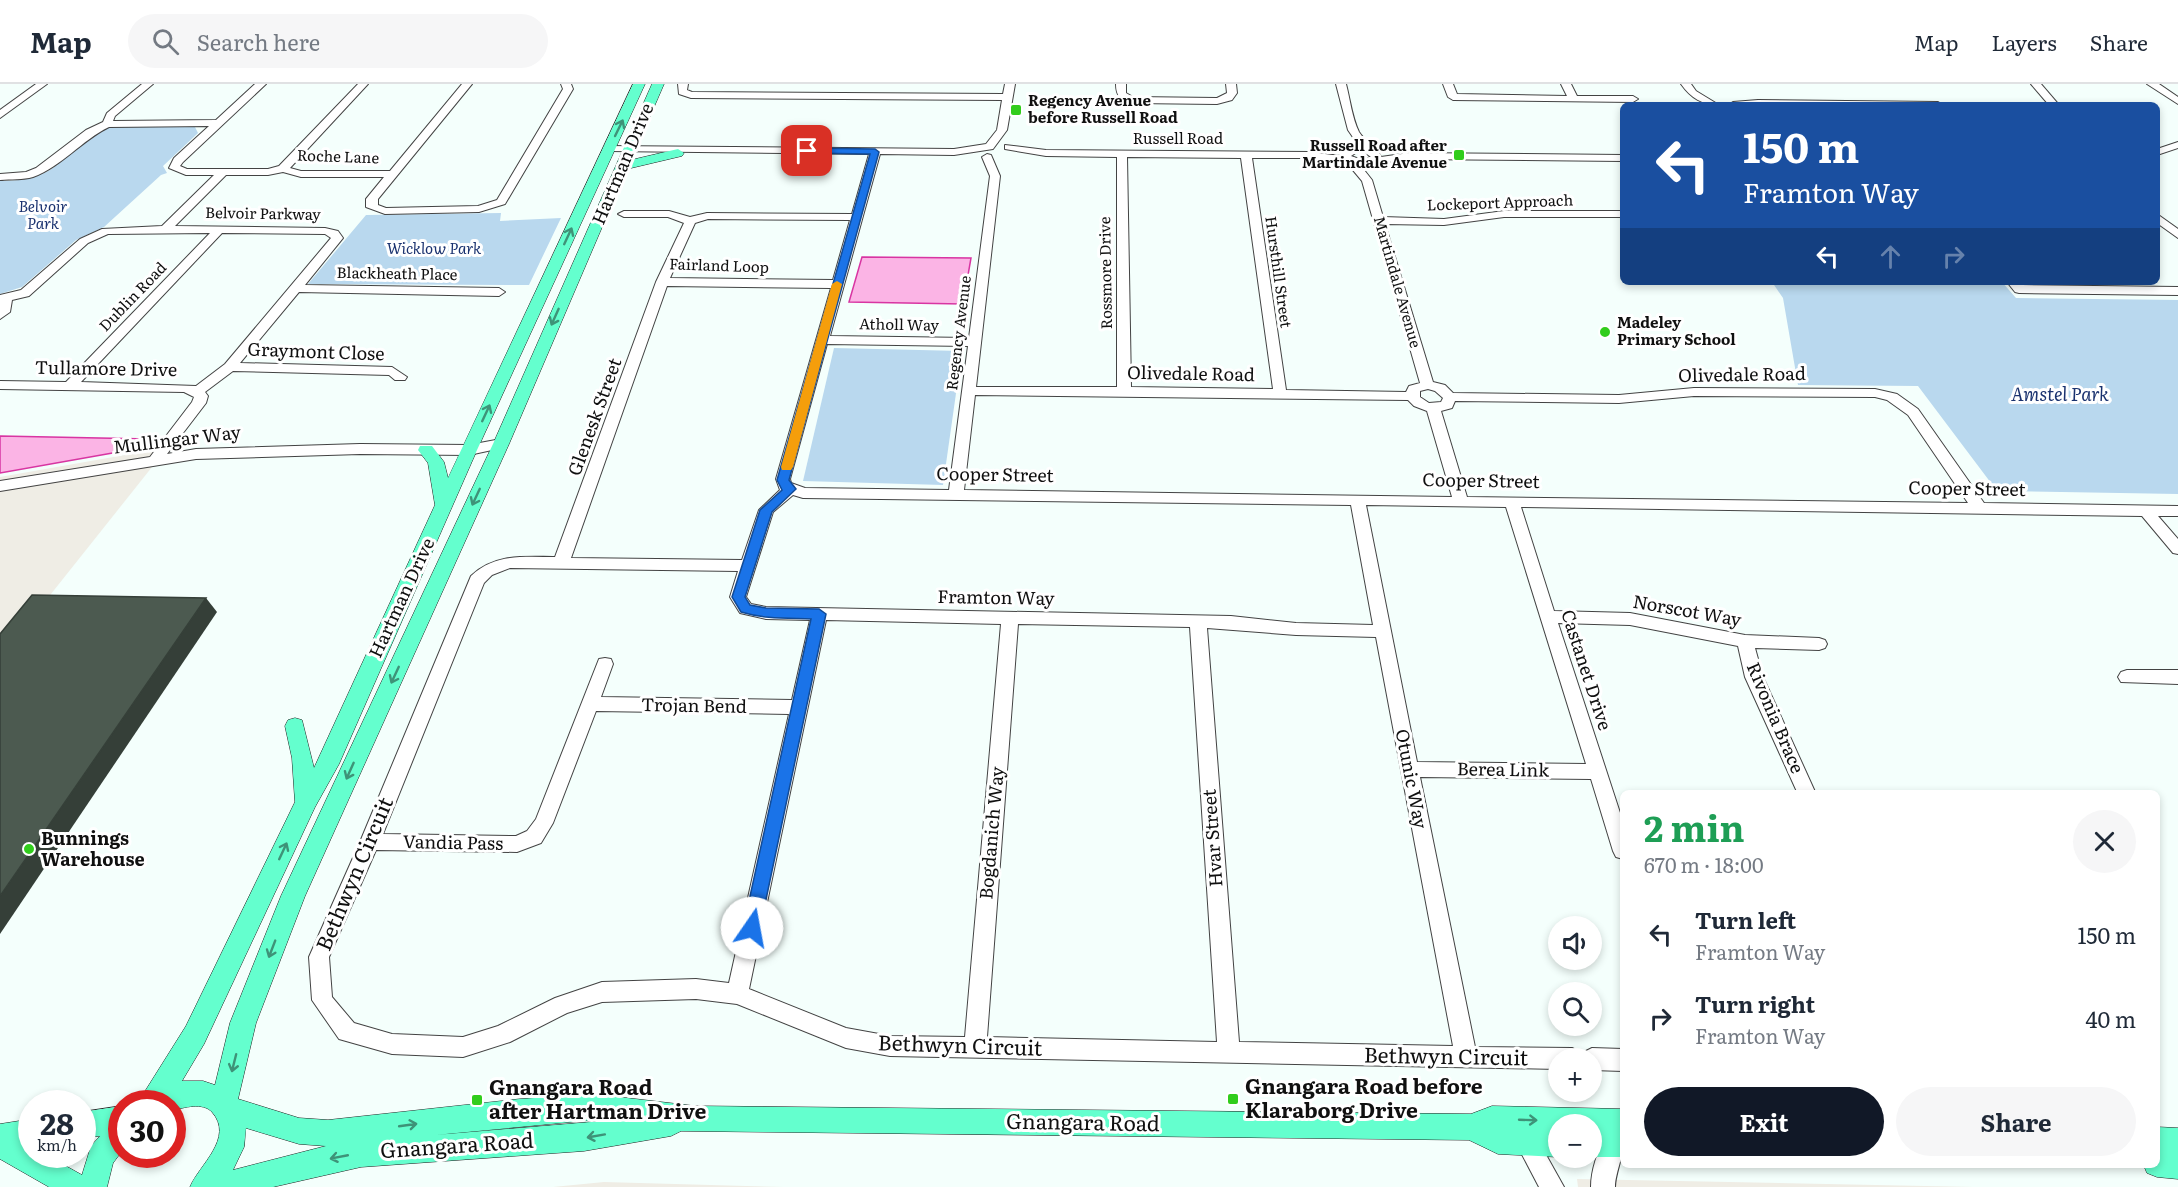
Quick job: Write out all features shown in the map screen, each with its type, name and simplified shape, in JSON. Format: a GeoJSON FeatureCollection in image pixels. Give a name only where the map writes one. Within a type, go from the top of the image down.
{"type":"FeatureCollection","features":[{"type":"Feature","properties":{"kind":"main road","name":"Hartman Drive"},"geometry":{"type":"LineString","coordinates":[[160,1090],[177,1067],[195,1035],[306,802],[328,764],[444,505],[639,84]]}},
{"type":"Feature","properties":{"kind":"main road","name":"Hartman Drive"},"geometry":{"type":"LineString","coordinates":[[204,1187],[217,1172],[230,1148],[233,1126],[226,1106],[243,1023],[293,896],[501,444],[658,84]]}},
{"type":"Feature","properties":{"kind":"main road"},"geometry":{"type":"LineString","coordinates":[[640,129],[651,141],[662,147]]}},
{"type":"Feature","properties":{"kind":"main road"},"geometry":{"type":"LineString","coordinates":[[628,155],[678,153]]}},
{"type":"Feature","properties":{"kind":"main road"},"geometry":{"type":"LineString","coordinates":[[426,450],[436,462],[444,505]]}},
{"type":"Feature","properties":{"kind":"main road"},"geometry":{"type":"LineString","coordinates":[[295,726],[303,758],[306,802]]}},
{"type":"Feature","properties":{"kind":"main road","name":"Gnangara Road"},"geometry":{"type":"LineString","coordinates":[[186,1094],[212,1096],[226,1106],[299,1131],[328,1133],[520,1112],[593,1107],[695,1119],[1471,1127],[1492,1119],[1613,1139]]}},
{"type":"Feature","properties":{"kind":"main road","name":"Gnangara Road"},"geometry":{"type":"LineString","coordinates":[[222,1187],[319,1161],[361,1153],[584,1138],[695,1119]]}},
{"type":"Feature","properties":{"kind":"main road","name":"Gnangara Road"},"geometry":{"type":"LineString","coordinates":[[1471,1127],[1498,1141],[1548,1144]]}},
{"type":"Feature","properties":{"kind":"main road"},"geometry":{"type":"LineString","coordinates":[[0,1137],[18,1134]]}},
{"type":"Feature","properties":{"kind":"main road"},"geometry":{"type":"LineString","coordinates":[[2160,1140],[2178,1141]]}},
{"type":"Feature","properties":{"kind":"main road"},"geometry":{"type":"LineString","coordinates":[[0,1144],[76,1187]]}},
{"type":"Feature","properties":{"kind":"main road"},"geometry":{"type":"LineString","coordinates":[[93,1187],[101,1156],[108,1147]]}},
{"type":"Feature","properties":{"kind":"main road"},"geometry":{"type":"LineString","coordinates":[[2160,1163],[2178,1165]]}},
{"type":"Feature","properties":{"kind":"street"},"geometry":{"type":"LineString","coordinates":[[0,115],[42,84]]}},
{"type":"Feature","properties":{"kind":"street"},"geometry":{"type":"LineString","coordinates":[[107,124],[111,115],[148,84]]}},
{"type":"Feature","properties":{"kind":"street"},"geometry":{"type":"LineString","coordinates":[[0,177],[28,175],[40,170],[90,132],[107,124],[217,123],[261,84]]}},
{"type":"Feature","properties":{"kind":"street"},"geometry":{"type":"LineString","coordinates":[[283,169],[363,84]]}},
{"type":"Feature","properties":{"kind":"street"},"geometry":{"type":"LineString","coordinates":[[467,84],[372,199],[372,207],[377,209],[479,209],[495,205],[503,199],[568,89],[566,84]]}},
{"type":"Feature","properties":{"kind":"street"},"geometry":{"type":"LineString","coordinates":[[683,84],[682,92],[691,94],[1007,97]]}},
{"type":"Feature","properties":{"kind":"street"},"geometry":{"type":"LineString","coordinates":[[894,97],[898,84]]}},
{"type":"Feature","properties":{"kind":"street"},"geometry":{"type":"LineString","coordinates":[[1006,155],[1002,130],[1010,84]]}},
{"type":"Feature","properties":{"kind":"street"},"geometry":{"type":"LineString","coordinates":[[1121,84],[1121,93],[1125,98],[1133,100],[1205,101],[1228,98],[1232,93],[1231,84]]}},
{"type":"Feature","properties":{"kind":"street"},"geometry":{"type":"LineString","coordinates":[[1341,84],[1353,130],[1370,156],[1620,158]]}},
{"type":"Feature","properties":{"kind":"street"},"geometry":{"type":"LineString","coordinates":[[1448,84],[1453,97],[1633,99]]}},
{"type":"Feature","properties":{"kind":"street"},"geometry":{"type":"LineString","coordinates":[[1566,84],[1574,99]]}},
{"type":"Feature","properties":{"kind":"street"},"geometry":{"type":"LineString","coordinates":[[1686,84],[1693,93],[1709,102]]}},
{"type":"Feature","properties":{"kind":"street"},"geometry":{"type":"LineString","coordinates":[[2036,84],[2051,102]]}},
{"type":"Feature","properties":{"kind":"street"},"geometry":{"type":"LineString","coordinates":[[2152,84],[2178,101]]}},
{"type":"Feature","properties":{"kind":"street","name":"Roche Lane"},"geometry":{"type":"LineString","coordinates":[[217,123],[178,160],[174,168],[186,172],[268,172],[283,169],[301,174],[393,174]]}},
{"type":"Feature","properties":{"kind":"street"},"geometry":{"type":"LineString","coordinates":[[608,150],[628,155],[662,147],[695,150],[987,152],[1002,130]]}},
{"type":"Feature","properties":{"kind":"street"},"geometry":{"type":"LineString","coordinates":[[1350,155],[1353,130]]}},
{"type":"Feature","properties":{"kind":"street"},"geometry":{"type":"LineString","coordinates":[[2160,151],[2178,145]]}},
{"type":"Feature","properties":{"kind":"street"},"geometry":{"type":"LineString","coordinates":[[678,153],[695,150]]}},
{"type":"Feature","properties":{"kind":"street"},"geometry":{"type":"LineString","coordinates":[[788,488],[783,480],[875,152]]}},
{"type":"Feature","properties":{"kind":"street","name":"Russell Road"},"geometry":{"type":"LineString","coordinates":[[987,152],[1006,155],[1046,153],[1370,156]]}},
{"type":"Feature","properties":{"kind":"street","name":"Regency Avenue"},"geometry":{"type":"LineString","coordinates":[[956,493],[994,176],[987,152]]}},
{"type":"Feature","properties":{"kind":"street","name":"Rossmore Drive"},"geometry":{"type":"LineString","coordinates":[[1122,154],[1124,391]]}},
{"type":"Feature","properties":{"kind":"street","name":"Regency Avenue"},"geometry":{"type":"LineString","coordinates":[[994,176],[1006,155]]}},
{"type":"Feature","properties":{"kind":"street","name":"Hursthill Street"},"geometry":{"type":"LineString","coordinates":[[1246,155],[1280,394]]}},
{"type":"Feature","properties":{"kind":"street","name":"Martindale Avenue"},"geometry":{"type":"LineString","coordinates":[[1350,155],[1367,180]]}},
{"type":"Feature","properties":{"kind":"street","name":"Martindale Avenue"},"geometry":{"type":"LineString","coordinates":[[1370,156],[1367,180],[1427,385]]}},
{"type":"Feature","properties":{"kind":"street"},"geometry":{"type":"LineString","coordinates":[[165,229],[223,172]]}},
{"type":"Feature","properties":{"kind":"street"},"geometry":{"type":"LineString","coordinates":[[624,214],[669,214],[690,221],[707,216],[858,217]]}},
{"type":"Feature","properties":{"kind":"street","name":"Lockeport Approach"},"geometry":{"type":"LineString","coordinates":[[1379,220],[1444,222],[1504,214],[1620,214]]}},
{"type":"Feature","properties":{"kind":"street","name":"Fairland Loop"},"geometry":{"type":"LineString","coordinates":[[690,221],[662,282],[837,284]]}},
{"type":"Feature","properties":{"kind":"street"},"geometry":{"type":"LineString","coordinates":[[2160,221],[2178,235]]}},
{"type":"Feature","properties":{"kind":"street","name":"Belvoir Parkway"},"geometry":{"type":"LineString","coordinates":[[3,299],[25,293],[79,245],[94,235],[116,230],[325,231],[334,233],[337,238],[335,241],[230,367],[197,392]]}},
{"type":"Feature","properties":{"kind":"street","name":"Dublin Road"},"geometry":{"type":"LineString","coordinates":[[70,386],[220,230]]}},
{"type":"Feature","properties":{"kind":"street","name":"Glenesk Street"},"geometry":{"type":"LineString","coordinates":[[561,563],[662,282]]}},
{"type":"Feature","properties":{"kind":"street"},"geometry":{"type":"LineString","coordinates":[[2016,285],[2019,289],[2178,291]]}},
{"type":"Feature","properties":{"kind":"street","name":"Blackheath Place"},"geometry":{"type":"LineString","coordinates":[[295,288],[499,292]]}},
{"type":"Feature","properties":{"kind":"street"},"geometry":{"type":"LineString","coordinates":[[0,315],[4,312],[3,299]]}},
{"type":"Feature","properties":{"kind":"street","name":"Atholl Way"},"geometry":{"type":"LineString","coordinates":[[822,340],[975,342]]}},
{"type":"Feature","properties":{"kind":"street","name":"Graymont Close"},"geometry":{"type":"LineString","coordinates":[[230,367],[392,371],[400,377]]}},
{"type":"Feature","properties":{"kind":"street","name":"Tullamore Drive"},"geometry":{"type":"LineString","coordinates":[[0,385],[184,388],[197,392],[201,396],[199,403],[155,460]]}},
{"type":"Feature","properties":{"kind":"street"},"geometry":{"type":"LineString","coordinates":[[1427,385],[1440,387],[1450,397],[1446,405],[1434,408],[1420,405],[1412,396],[1414,389],[1427,385]]}},
{"type":"Feature","properties":{"kind":"street","name":"Olivedale Road"},"geometry":{"type":"LineString","coordinates":[[969,391],[1412,396]]}},
{"type":"Feature","properties":{"kind":"street","name":"Olivedale Road"},"geometry":{"type":"LineString","coordinates":[[1450,397],[1619,399],[1694,392],[1875,393],[1892,397],[1913,412],[1979,508]]}},
{"type":"Feature","properties":{"kind":"street"},"geometry":{"type":"LineString","coordinates":[[1434,408],[1461,501]]}},
{"type":"Feature","properties":{"kind":"street","name":"Mullingar Way"},"geometry":{"type":"LineString","coordinates":[[360,449],[399,443],[471,446]]}},
{"type":"Feature","properties":{"kind":"street","name":"Mullingar Way"},"geometry":{"type":"LineString","coordinates":[[0,486],[196,454],[247,450],[426,450],[501,444]]}},
{"type":"Feature","properties":{"kind":"street","name":"Cooper Street"},"geometry":{"type":"LineString","coordinates":[[788,488],[803,493],[956,493],[2178,511]]}},
{"type":"Feature","properties":{"kind":"street","name":"Framton Way"},"geometry":{"type":"LineString","coordinates":[[788,488],[766,510],[738,597],[746,609],[766,613],[1231,622],[1296,629],[1382,631]]}},
{"type":"Feature","properties":{"kind":"street","name":"Otunic Way"},"geometry":{"type":"LineString","coordinates":[[1357,500],[1466,1058]]}},
{"type":"Feature","properties":{"kind":"street","name":"Castanet Drive"},"geometry":{"type":"LineString","coordinates":[[1511,501],[1620,842]]}},
{"type":"Feature","properties":{"kind":"street"},"geometry":{"type":"LineString","coordinates":[[2146,511],[2178,549]]}},
{"type":"Feature","properties":{"kind":"street","name":"Bethwyn Circuit"},"geometry":{"type":"LineString","coordinates":[[748,566],[509,562],[486,571],[477,580],[370,842],[319,957],[322,1000],[347,1032],[392,1044],[463,1047],[502,1035],[562,1005],[602,992],[696,988],[737,994],[846,1038],[890,1046],[1548,1059]]}},
{"type":"Feature","properties":{"kind":"street"},"geometry":{"type":"LineString","coordinates":[[737,994],[819,614]]}},
{"type":"Feature","properties":{"kind":"street","name":"Norscot Way"},"geometry":{"type":"LineString","coordinates":[[1549,617],[1630,619],[1744,641],[1819,644]]}},
{"type":"Feature","properties":{"kind":"street","name":"Bogdanich Way"},"geometry":{"type":"LineString","coordinates":[[975,1048],[1010,618]]}},
{"type":"Feature","properties":{"kind":"street","name":"Hvar Street"},"geometry":{"type":"LineString","coordinates":[[1198,623],[1229,1054]]}},
{"type":"Feature","properties":{"kind":"street","name":"Rivonia Brace"},"geometry":{"type":"LineString","coordinates":[[1744,641],[1754,677],[1805,790]]}},
{"type":"Feature","properties":{"kind":"street"},"geometry":{"type":"LineString","coordinates":[[590,704],[605,664]]}},
{"type":"Feature","properties":{"kind":"street"},"geometry":{"type":"LineString","coordinates":[[2127,677],[2178,677]]}},
{"type":"Feature","properties":{"kind":"street","name":"Vandia Pass"},"geometry":{"type":"LineString","coordinates":[[370,842],[517,844],[534,837],[544,823],[590,704]]}},
{"type":"Feature","properties":{"kind":"street","name":"Trojan Bend"},"geometry":{"type":"LineString","coordinates":[[590,704],[799,707]]}},
{"type":"Feature","properties":{"kind":"street","name":"Berea Link"},"geometry":{"type":"LineString","coordinates":[[1409,769],[1598,772]]}},
{"type":"Feature","properties":{"kind":"street"},"geometry":{"type":"LineString","coordinates":[[1602,1059],[1620,1060]]}},
{"type":"Feature","properties":{"kind":"street"},"geometry":{"type":"LineString","coordinates":[[1603,1187],[1603,1174],[1613,1139]]}},
{"type":"Feature","properties":{"kind":"street"},"geometry":{"type":"LineString","coordinates":[[1527,1143],[1552,1187]]}},
{"type":"Feature","properties":{"kind":"shaded area"},"geometry":{"type":"Polygon","coordinates":[[[862,257],[971,258],[963,304],[849,302],[862,257]]]}},
{"type":"Feature","properties":{"kind":"shaded area"},"geometry":{"type":"Polygon","coordinates":[[[0,436],[148,439],[135,449],[0,473],[0,436]]]}},
{"type":"Feature","properties":{"kind":"shaded area"},"geometry":{"type":"Polygon","coordinates":[[[153,450],[156,462],[0,658],[0,477],[153,450]]]}},
{"type":"Feature","properties":{"kind":"shaded area"},"geometry":{"type":"Polygon","coordinates":[[[1577,1179],[1974,1187],[1578,1187],[1577,1179]]]}},
{"type":"Feature","properties":{"kind":"shaded area"},"geometry":{"type":"Polygon","coordinates":[[[604,1182],[784,1187],[553,1187],[604,1182]]]}},
{"type":"Feature","properties":{"kind":"green space","name":"Belvoir Park"},"geometry":{"type":"Polygon","coordinates":[[[111,127],[195,127],[198,133],[163,166],[167,173],[161,175],[104,227],[76,240],[22,287],[0,294],[0,181],[38,176],[58,164],[94,134],[111,127]]]}},
{"type":"Feature","properties":{"kind":"green space","name":"Wicklow Park"},"geometry":{"type":"Polygon","coordinates":[[[501,213],[500,221],[561,218],[529,285],[308,284],[366,215],[501,213]]]}},
{"type":"Feature","properties":{"kind":"green space","name":"Amstel Park"},"geometry":{"type":"Polygon","coordinates":[[[1774,285],[2005,285],[2016,298],[2178,300],[2178,494],[1997,491],[1918,386],[1798,385],[1783,298],[1774,285]]]}},
{"type":"Feature","properties":{"kind":"green space"},"geometry":{"type":"Polygon","coordinates":[[[834,348],[962,351],[943,485],[803,481],[834,348]]]}},
{"type":"Feature","properties":{"kind":"building","name":"Bunnings Warehouse"},"geometry":{"type":"Polygon","coordinates":[[[32,595],[206,598],[0,896],[0,634],[32,595]]]}},
{"type":"Feature","properties":{"kind":"slow traffic"},"geometry":{"type":"LineString","coordinates":[[787,467],[837,284]]}},
{"type":"Feature","properties":{"kind":"place","name":"Regency Avenue before Russell Road"},"geometry":{"type":"Point","coordinates":[1016,110]}},
{"type":"Feature","properties":{"kind":"place","name":"Russell Road after Martindale Avenue"},"geometry":{"type":"Point","coordinates":[1459,155]}},
{"type":"Feature","properties":{"kind":"place","name":"Madeley Primary School"},"geometry":{"type":"Point","coordinates":[1605,332]}},
{"type":"Feature","properties":{"kind":"place","name":"Bunnings Warehouse"},"geometry":{"type":"Point","coordinates":[29,849]}},
{"type":"Feature","properties":{"kind":"place","name":"Gnangara Road before Klaraborg Drive"},"geometry":{"type":"Point","coordinates":[1233,1099]}},
{"type":"Feature","properties":{"kind":"place","name":"Gnangara Road after Hartman Drive"},"geometry":{"type":"Point","coordinates":[477,1100]}},
{"type":"Feature","properties":{"kind":"route"},"geometry":{"type":"LineString","coordinates":[[752,928],[819,614],[766,613],[746,609],[738,597],[766,510],[790,489],[785,486],[783,480],[875,152],[807,151]]}}]}
